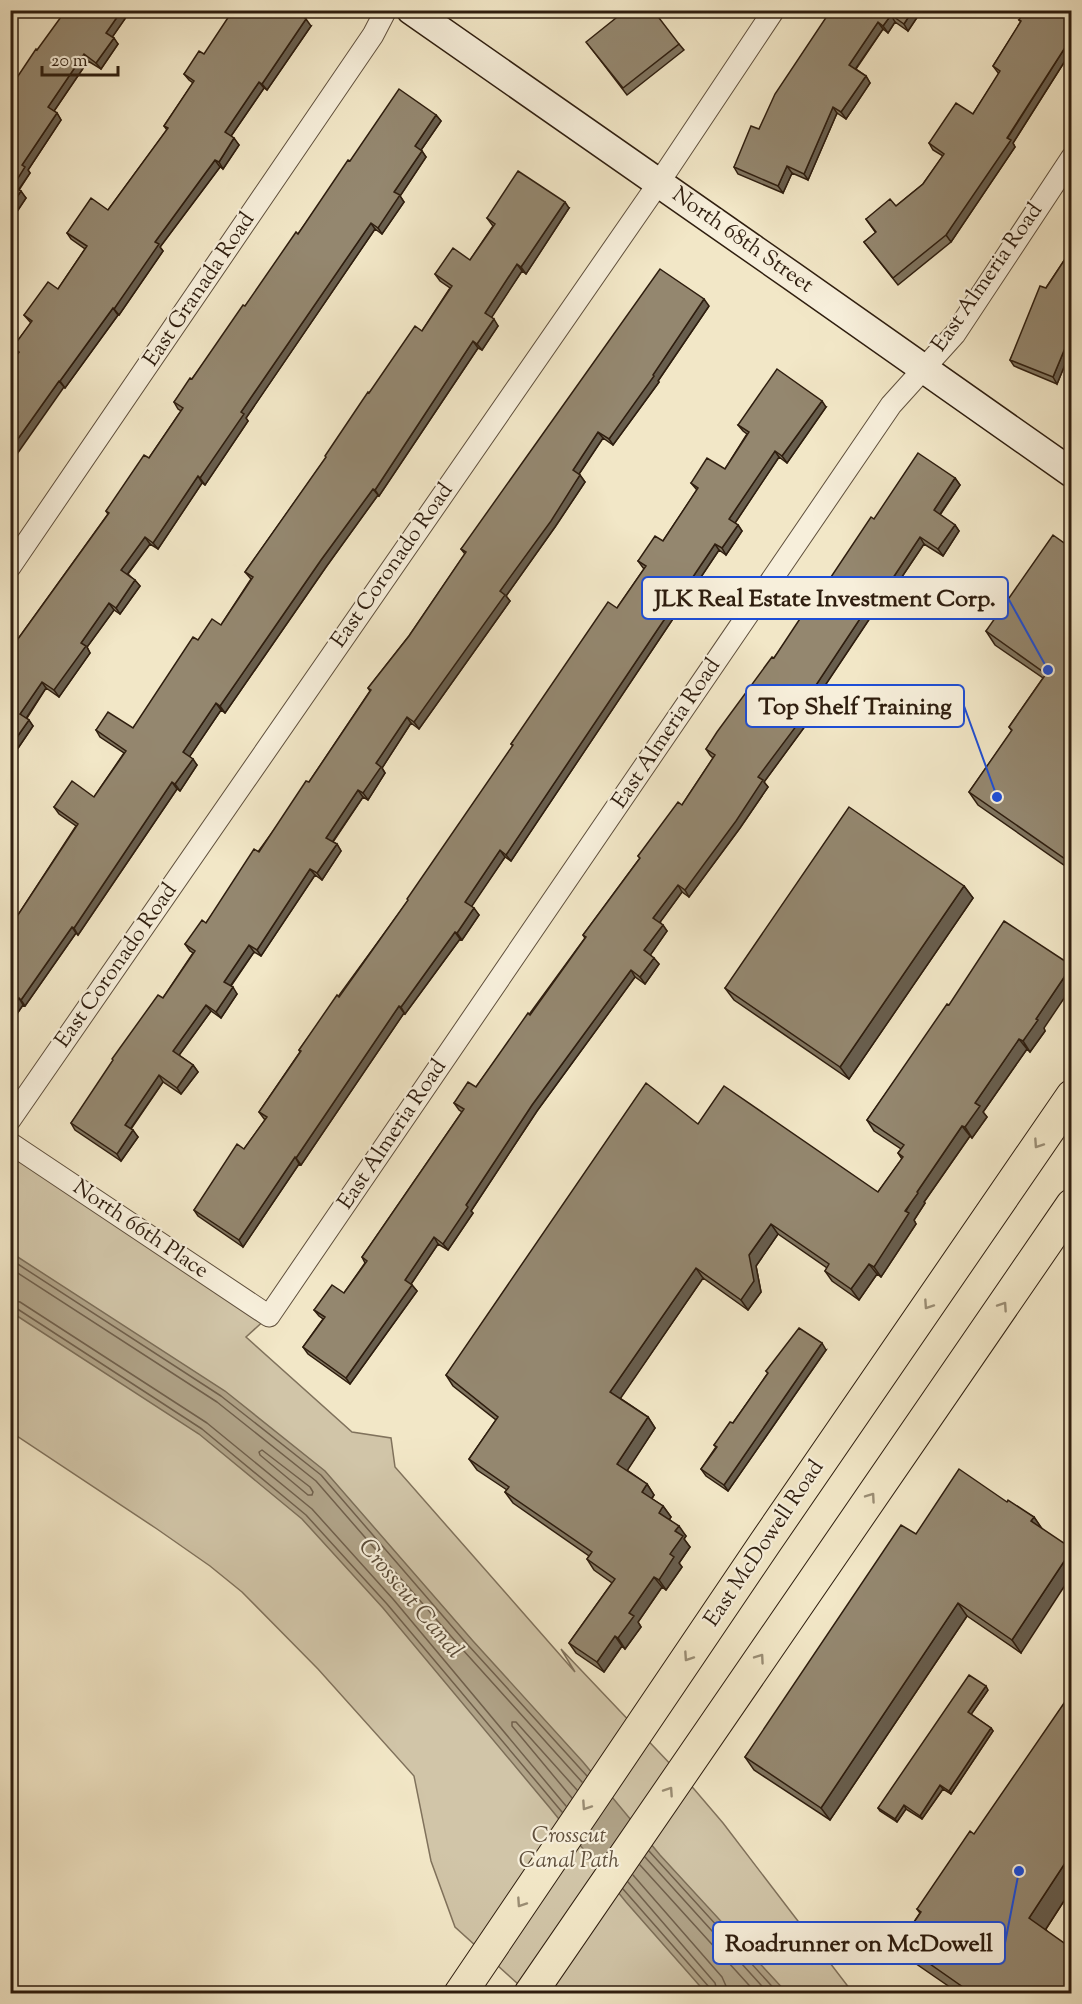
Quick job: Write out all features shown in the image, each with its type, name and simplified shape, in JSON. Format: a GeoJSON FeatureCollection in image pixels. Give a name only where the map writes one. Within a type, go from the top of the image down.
{"type":"FeatureCollection","features":[{"type":"Feature","properties":{"kind":"main road","name":"East McDowell Road"},"geometry":{"type":"LineString","coordinates":[[460,1994],[1071,1096]]}},
{"type":"Feature","properties":{"kind":"main road"},"geometry":{"type":"LineString","coordinates":[[530,1994],[1071,1204]]}},
{"type":"Feature","properties":{"kind":"street","name":"East Granada Road"},"geometry":{"type":"LineString","coordinates":[[10,567],[366,45],[386,10]]}},
{"type":"Feature","properties":{"kind":"street","name":"North 68th Street"},"geometry":{"type":"LineString","coordinates":[[411,10],[1071,473]]}},
{"type":"Feature","properties":{"kind":"street","name":"East Coronado Road"},"geometry":{"type":"LineString","coordinates":[[10,1120],[658,183],[774,10]]}},
{"type":"Feature","properties":{"kind":"street","name":"East Almeria Road"},"geometry":{"type":"LineString","coordinates":[[269,1316],[891,405],[955,334],[1071,157]]}},
{"type":"Feature","properties":{"kind":"street","name":"North 66th Place"},"geometry":{"type":"LineString","coordinates":[[10,1143],[269,1316]]}},
{"type":"Feature","properties":{"kind":"green space","name":"Crosscut Canal Path"},"geometry":{"type":"Polygon","coordinates":[[[10,1143],[269,1316],[246,1337],[352,1432],[391,1438],[395,1467],[575,1672],[561,1649],[694,1789],[723,1823],[853,1993],[528,1993],[455,1927],[431,1861],[414,1776],[318,1669],[242,1592],[210,1566],[157,1529],[11,1432],[10,1143]]]}},
{"type":"Feature","properties":{"kind":"water","name":"Crosscut Canal"},"geometry":{"type":"Polygon","coordinates":[[[10,1252],[225,1391],[325,1471],[473,1641],[583,1762],[660,1855],[787,1993],[706,1993],[626,1902],[383,1608],[302,1519],[199,1434],[11,1312],[10,1252]]]}},
{"type":"Feature","properties":{"kind":"building"},"geometry":{"type":"Polygon","coordinates":[[[66,10],[122,10],[106,33],[114,38],[96,63],[84,54],[48,107],[57,113],[22,165],[25,167],[13,186],[21,191],[10,207],[10,88],[66,10]]]}},
{"type":"Feature","properties":{"kind":"building"},"geometry":{"type":"Polygon","coordinates":[[[233,10],[293,10],[306,19],[262,84],[259,82],[225,132],[234,138],[219,162],[215,160],[155,242],[159,244],[114,309],[10,450],[10,364],[19,352],[13,347],[32,321],[24,315],[48,282],[58,289],[87,246],[67,233],[91,198],[108,210],[168,128],[164,126],[194,81],[184,74],[199,51],[204,54],[233,10]]]}},
{"type":"Feature","properties":{"kind":"building"},"geometry":{"type":"Polygon","coordinates":[[[626,10],[653,10],[679,44],[623,88],[586,42],[626,10]]]}},
{"type":"Feature","properties":{"kind":"building"},"geometry":{"type":"Polygon","coordinates":[[[831,10],[913,10],[904,24],[891,15],[883,26],[878,22],[849,65],[866,76],[841,112],[833,107],[804,174],[787,166],[778,186],[734,167],[751,126],[759,129],[775,94],[831,10]]]}},
{"type":"Feature","properties":{"kind":"building"},"geometry":{"type":"Polygon","coordinates":[[[1025,10],[1071,10],[1070,48],[1066,46],[1007,138],[1011,140],[946,235],[893,278],[864,242],[876,232],[866,219],[890,199],[896,206],[923,184],[944,154],[929,143],[956,103],[973,114],[1000,71],[993,66],[1021,21],[1019,20],[1025,10]]]}},
{"type":"Feature","properties":{"kind":"building"},"geometry":{"type":"Polygon","coordinates":[[[399,89],[436,115],[415,146],[422,151],[394,192],[400,195],[378,228],[371,223],[241,412],[244,414],[200,478],[198,476],[153,543],[145,537],[121,570],[135,580],[116,608],[109,603],[81,643],[86,646],[54,690],[42,682],[20,714],[29,720],[10,747],[10,650],[109,513],[106,511],[144,455],[149,458],[183,408],[174,402],[190,378],[192,379],[243,305],[245,306],[296,232],[298,234],[399,89]]]}},
{"type":"Feature","properties":{"kind":"building"},"geometry":{"type":"Polygon","coordinates":[[[518,171],[565,202],[521,267],[517,264],[485,313],[494,319],[477,344],[473,341],[375,490],[373,489],[321,560],[220,706],[216,703],[183,752],[193,759],[175,784],[172,782],[74,928],[72,927],[21,1000],[19,998],[10,1011],[10,910],[18,915],[78,824],[54,807],[72,781],[94,797],[126,751],[96,730],[108,712],[133,728],[193,637],[198,640],[212,619],[221,625],[253,577],[245,572],[415,326],[422,331],[452,286],[435,274],[453,248],[470,260],[495,224],[487,218],[518,171]]]}},
{"type":"Feature","properties":{"kind":"building"},"geometry":{"type":"Polygon","coordinates":[[[1071,250],[1071,342],[1068,341],[1053,377],[1010,360],[1040,286],[1046,288],[1071,250]]]}},
{"type":"Feature","properties":{"kind":"building"},"geometry":{"type":"Polygon","coordinates":[[[660,269],[704,299],[654,376],[609,439],[598,432],[573,470],[580,475],[551,521],[500,591],[505,595],[414,722],[407,717],[376,763],[381,767],[363,793],[358,790],[326,838],[337,844],[317,873],[310,869],[257,950],[249,945],[224,982],[233,987],[216,1012],[206,1005],[173,1051],[193,1065],[177,1088],[159,1075],[125,1125],[133,1130],[117,1154],[71,1123],[112,1059],[158,995],[163,998],[195,951],[185,944],[202,920],[206,923],[254,849],[259,852],[306,781],[309,782],[371,690],[368,688],[409,636],[466,552],[461,549],[660,269]]]}},
{"type":"Feature","properties":{"kind":"building"},"geometry":{"type":"Polygon","coordinates":[[[777,369],[822,401],[782,456],[775,451],[729,519],[738,525],[722,548],[715,544],[506,855],[500,850],[465,902],[474,908],[401,1007],[399,1006],[239,1240],[194,1210],[237,1144],[244,1149],[267,1117],[259,1112],[301,1051],[299,1050],[408,900],[608,602],[617,608],[646,566],[638,561],[655,536],[663,541],[698,488],[691,483],[707,458],[725,469],[749,432],[738,425],[777,369]]]}},
{"type":"Feature","properties":{"kind":"building"},"geometry":{"type":"Polygon","coordinates":[[[918,453],[955,478],[934,510],[955,525],[938,549],[920,537],[877,602],[873,599],[814,688],[821,693],[758,777],[763,780],[736,821],[685,890],[678,885],[653,918],[663,925],[644,950],[654,958],[640,977],[631,970],[532,1105],[443,1244],[434,1237],[405,1280],[412,1285],[346,1378],[303,1347],[325,1317],[314,1310],[332,1285],[344,1293],[367,1261],[362,1257],[464,1109],[454,1103],[468,1082],[476,1087],[528,1013],[530,1015],[586,937],[583,935],[640,858],[638,856],[678,802],[682,805],[715,755],[706,749],[717,732],[772,657],[774,658],[821,587],[823,589],[871,517],[874,519],[918,453]]]}},
{"type":"Feature","properties":{"kind":"building"},"geometry":{"type":"Polygon","coordinates":[[[1053,535],[1071,548],[1071,863],[969,792],[1012,730],[1009,727],[1046,674],[986,631],[1053,535]]]}},
{"type":"Feature","properties":{"kind":"building"},"geometry":{"type":"Polygon","coordinates":[[[849,807],[964,886],[840,1067],[725,988],[849,807]]]}},
{"type":"Feature","properties":{"kind":"building"},"geometry":{"type":"Polygon","coordinates":[[[1004,921],[1071,967],[1036,1019],[1038,1020],[1023,1041],[1019,1039],[975,1103],[980,1106],[965,1127],[962,1126],[917,1192],[905,1211],[909,1213],[874,1267],[869,1264],[851,1289],[825,1271],[829,1264],[771,1224],[749,1255],[754,1281],[741,1300],[696,1268],[610,1392],[648,1417],[617,1464],[647,1484],[642,1492],[663,1506],[659,1513],[679,1526],[675,1531],[683,1536],[670,1554],[674,1557],[659,1580],[654,1577],[629,1613],[634,1616],[618,1638],[615,1636],[597,1662],[569,1643],[615,1579],[587,1559],[592,1552],[505,1492],[509,1487],[469,1459],[498,1417],[446,1375],[646,1083],[698,1124],[724,1086],[878,1192],[903,1157],[898,1153],[904,1145],[867,1120],[947,1004],[949,1005],[1004,921]]]}},
{"type":"Feature","properties":{"kind":"building"},"geometry":{"type":"Polygon","coordinates":[[[799,1328],[822,1343],[724,1485],[701,1469],[717,1447],[714,1445],[730,1422],[733,1423],[768,1373],[766,1371],[799,1328]]]}},
{"type":"Feature","properties":{"kind":"building"},"geometry":{"type":"Polygon","coordinates":[[[959,1469],[1007,1502],[1008,1500],[1034,1517],[1031,1521],[1071,1548],[1071,1551],[1012,1640],[958,1603],[821,1808],[745,1757],[901,1525],[916,1534],[959,1469]]]}},
{"type":"Feature","properties":{"kind":"building"},"geometry":{"type":"Polygon","coordinates":[[[969,1675],[986,1686],[968,1712],[991,1728],[949,1791],[940,1785],[920,1816],[904,1805],[895,1819],[878,1808],[969,1675]]]}},
{"type":"Feature","properties":{"kind":"building"},"geometry":{"type":"Polygon","coordinates":[[[1071,1693],[1071,1854],[1029,1918],[1071,1948],[1071,1994],[973,1994],[900,1943],[921,1912],[917,1909],[970,1831],[974,1834],[1071,1693]]]}},
{"type":"Feature","properties":{"kind":"place","name":"JLK Real Estate Investment Corp."},"geometry":{"type":"Point","coordinates":[1048,670]}},
{"type":"Feature","properties":{"kind":"place","name":"Top Shelf Training"},"geometry":{"type":"Point","coordinates":[997,797]}},
{"type":"Feature","properties":{"kind":"place","name":"Roadrunner on McDowell"},"geometry":{"type":"Point","coordinates":[1019,1871]}}]}
